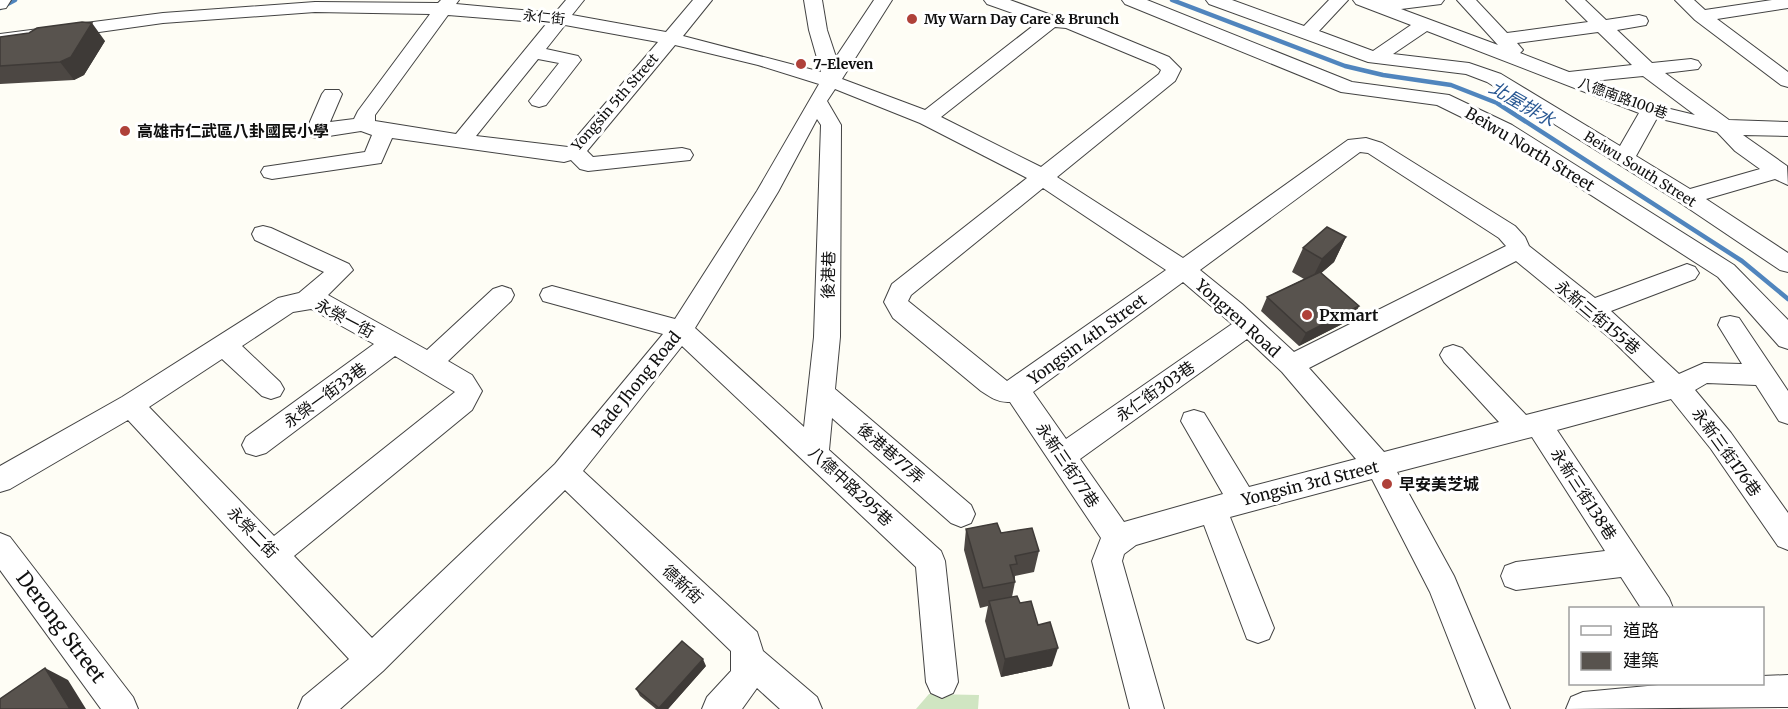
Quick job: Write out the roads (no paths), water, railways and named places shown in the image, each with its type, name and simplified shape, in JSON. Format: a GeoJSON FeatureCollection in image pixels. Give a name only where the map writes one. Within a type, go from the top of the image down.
{"type":"FeatureCollection","features":[{"type":"Feature","properties":{"kind":"street"},"geometry":{"type":"LineString","coordinates":[[0,4],[2,0]]}},
{"type":"Feature","properties":{"kind":"street"},"geometry":{"type":"LineString","coordinates":[[163,18],[171,0]]}},
{"type":"Feature","properties":{"kind":"street"},"geometry":{"type":"LineString","coordinates":[[461,141],[562,19],[575,0]]}},
{"type":"Feature","properties":{"kind":"street","name":"Yongsin 5th Street"},"geometry":{"type":"LineString","coordinates":[[332,94],[316,131],[374,127],[564,155],[575,152],[703,0]]}},
{"type":"Feature","properties":{"kind":"street","name":"後港巷"},"geometry":{"type":"LineString","coordinates":[[813,0],[831,125],[827,337],[815,452]]}},
{"type":"Feature","properties":{"kind":"street","name":"Bade Jhong Road"},"geometry":{"type":"LineString","coordinates":[[315,709],[372,660],[565,472],[681,330],[767,192],[827,86],[883,0]]}},
{"type":"Feature","properties":{"kind":"street"},"geometry":{"type":"LineString","coordinates":[[993,0],[1051,21]]}},
{"type":"Feature","properties":{"kind":"street","name":"Beiwu North Street"},"geometry":{"type":"LineString","coordinates":[[1131,0],[1348,88],[1442,99],[1471,107],[1726,271],[1788,339]]}},
{"type":"Feature","properties":{"kind":"street","name":"Beiwu South Street"},"geometry":{"type":"LineString","coordinates":[[1215,0],[1375,58],[1469,69],[1784,256]]}},
{"type":"Feature","properties":{"kind":"street"},"geometry":{"type":"LineString","coordinates":[[1307,33],[1339,0]]}},
{"type":"Feature","properties":{"kind":"street"},"geometry":{"type":"LineString","coordinates":[[1369,3],[1435,0]]}},
{"type":"Feature","properties":{"kind":"street","name":"八德南路100巷"},"geometry":{"type":"LineString","coordinates":[[1466,0],[1512,53]]}},
{"type":"Feature","properties":{"kind":"street","name":"八德南路100巷"},"geometry":{"type":"LineString","coordinates":[[1575,0],[1647,69],[1722,125],[1742,146],[1783,174]]}},
{"type":"Feature","properties":{"kind":"street"},"geometry":{"type":"LineString","coordinates":[[1684,0],[1701,16],[1788,81]]}},
{"type":"Feature","properties":{"kind":"street","name":"永仁街"},"geometry":{"type":"LineString","coordinates":[[0,40],[232,7],[316,3],[446,4],[562,19],[669,38],[764,61],[827,86]]}},
{"type":"Feature","properties":{"kind":"street","name":"八德南路100巷"},"geometry":{"type":"LineString","coordinates":[[1369,3],[1512,53],[1651,110],[1690,122],[1722,125]]}},
{"type":"Feature","properties":{"kind":"street"},"geometry":{"type":"LineString","coordinates":[[1701,16],[1788,3]]}},
{"type":"Feature","properties":{"kind":"street"},"geometry":{"type":"LineString","coordinates":[[272,172],[373,158],[374,127],[365,115],[446,4]]}},
{"type":"Feature","properties":{"kind":"street"},"geometry":{"type":"LineString","coordinates":[[927,118],[1051,21]]}},
{"type":"Feature","properties":{"kind":"street","name":"Yongsin 4th Street"},"geometry":{"type":"LineString","coordinates":[[1051,21],[1070,23],[1162,61],[1171,69],[1168,77],[901,290],[897,302],[902,311],[990,384],[1004,392],[1017,390],[1355,145],[1375,148],[1507,232],[1517,243],[1518,249]]}},
{"type":"Feature","properties":{"kind":"street"},"geometry":{"type":"LineString","coordinates":[[1471,107],[1512,53],[1602,26],[1639,21]]}},
{"type":"Feature","properties":{"kind":"street"},"geometry":{"type":"LineString","coordinates":[[1375,58],[1425,24]]}},
{"type":"Feature","properties":{"kind":"street"},"geometry":{"type":"LineString","coordinates":[[534,52],[571,60],[539,101]]}},
{"type":"Feature","properties":{"kind":"street"},"geometry":{"type":"LineString","coordinates":[[1566,77],[1691,65]]}},
{"type":"Feature","properties":{"kind":"street","name":"Yongren Road"},"geometry":{"type":"LineString","coordinates":[[827,86],[927,118],[1042,177],[1111,220],[1184,270],[1291,365],[1379,466],[1443,586],[1493,709]]}},
{"type":"Feature","properties":{"kind":"street"},"geometry":{"type":"LineString","coordinates":[[1623,159],[1651,110]]}},
{"type":"Feature","properties":{"kind":"street"},"geometry":{"type":"LineString","coordinates":[[1722,125],[1769,130],[1788,129]]}},
{"type":"Feature","properties":{"kind":"street"},"geometry":{"type":"LineString","coordinates":[[575,152],[588,164],[681,155]]}},
{"type":"Feature","properties":{"kind":"street"},"geometry":{"type":"LineString","coordinates":[[1687,197],[1783,174]]}},
{"type":"Feature","properties":{"kind":"street"},"geometry":{"type":"LineString","coordinates":[[263,234],[341,270],[308,299]]}},
{"type":"Feature","properties":{"kind":"street"},"geometry":{"type":"LineString","coordinates":[[1291,365],[1518,249]]}},
{"type":"Feature","properties":{"kind":"street","name":"永新三街155巷"},"geometry":{"type":"LineString","coordinates":[[1518,249],[1592,309],[1677,387]]}},
{"type":"Feature","properties":{"kind":"street"},"geometry":{"type":"LineString","coordinates":[[1592,309],[1687,273]]}},
{"type":"Feature","properties":{"kind":"street"},"geometry":{"type":"LineString","coordinates":[[429,363],[502,294]]}},
{"type":"Feature","properties":{"kind":"street"},"geometry":{"type":"LineString","coordinates":[[552,295],[681,330]]}},
{"type":"Feature","properties":{"kind":"street","name":"永榮一街"},"geometry":{"type":"LineString","coordinates":[[0,480],[131,405],[287,304],[314,299],[463,382],[470,391],[463,402],[274,554]]}},
{"type":"Feature","properties":{"kind":"street","name":"永仁街303巷"},"geometry":{"type":"LineString","coordinates":[[1063,456],[1248,325]]}},
{"type":"Feature","properties":{"kind":"street"},"geometry":{"type":"LineString","coordinates":[[1730,325],[1788,412]]}},
{"type":"Feature","properties":{"kind":"street","name":"八德中路295巷"},"geometry":{"type":"LineString","coordinates":[[681,330],[930,561],[942,682]]}},
{"type":"Feature","properties":{"kind":"street","name":"永榮一街33巷"},"geometry":{"type":"LineString","coordinates":[[256,445],[393,344]]}},
{"type":"Feature","properties":{"kind":"street"},"geometry":{"type":"LineString","coordinates":[[224,345],[271,389]]}},
{"type":"Feature","properties":{"kind":"street","name":"永新三街138巷"},"geometry":{"type":"LineString","coordinates":[[1453,355],[1531,427],[1628,562],[1657,607]]}},
{"type":"Feature","properties":{"kind":"street","name":"Yongsin 3rd Street"},"geometry":{"type":"LineString","coordinates":[[1119,540],[1128,534],[1242,501],[1677,387],[1704,373],[1763,375]]}},
{"type":"Feature","properties":{"kind":"street","name":"永新三街176巷"},"geometry":{"type":"LineString","coordinates":[[1677,387],[1701,415],[1781,528]]}},
{"type":"Feature","properties":{"kind":"street","name":"永新三街77巷"},"geometry":{"type":"LineString","coordinates":[[1017,390],[1119,540]]}},
{"type":"Feature","properties":{"kind":"street","name":"後港巷77弄"},"geometry":{"type":"LineString","coordinates":[[821,393],[961,514]]}},
{"type":"Feature","properties":{"kind":"street","name":"永榮二街"},"geometry":{"type":"LineString","coordinates":[[131,405],[372,660]]}},
{"type":"Feature","properties":{"kind":"street"},"geometry":{"type":"LineString","coordinates":[[1194,421],[1242,501]]}},
{"type":"Feature","properties":{"kind":"street","name":"德新街"},"geometry":{"type":"LineString","coordinates":[[565,472],[746,644],[750,661]]}},
{"type":"Feature","properties":{"kind":"street"},"geometry":{"type":"LineString","coordinates":[[1214,509],[1258,628]]}},
{"type":"Feature","properties":{"kind":"street"},"geometry":{"type":"LineString","coordinates":[[1119,540],[1108,551],[1107,561],[1147,709]]}},
{"type":"Feature","properties":{"kind":"street","name":"Derong Street"},"geometry":{"type":"LineString","coordinates":[[0,546],[121,709]]}},
{"type":"Feature","properties":{"kind":"street"},"geometry":{"type":"LineString","coordinates":[[1516,576],[1628,562]]}},
{"type":"Feature","properties":{"kind":"street"},"geometry":{"type":"LineString","coordinates":[[719,709],[744,684],[750,661],[805,709]]}},
{"type":"Feature","properties":{"kind":"street"},"geometry":{"type":"LineString","coordinates":[[1583,709],[1788,691]]}},
{"type":"Feature","properties":{"kind":"waterway"},"geometry":{"type":"LineString","coordinates":[[0,8],[15,0]]}},
{"type":"Feature","properties":{"kind":"waterway","name":"北屋排水"},"geometry":{"type":"LineString","coordinates":[[1172,0],[1345,66],[1383,75],[1451,85],[1497,103],[1742,261],[1788,299]]}},
{"type":"Feature","properties":{"kind":"place","name":"My Warn Day Care & Brunch"},"geometry":{"type":"Point","coordinates":[912,19]}},
{"type":"Feature","properties":{"kind":"place","name":"7-Eleven"},"geometry":{"type":"Point","coordinates":[801,64]}},
{"type":"Feature","properties":{"kind":"place","name":"高雄市仁武區八卦國民小學"},"geometry":{"type":"Point","coordinates":[125,131]}},
{"type":"Feature","properties":{"kind":"place","name":"Pxmart"},"geometry":{"type":"Point","coordinates":[1307,315]}},
{"type":"Feature","properties":{"kind":"place","name":"早安美芝城"},"geometry":{"type":"Point","coordinates":[1387,484]}}]}
